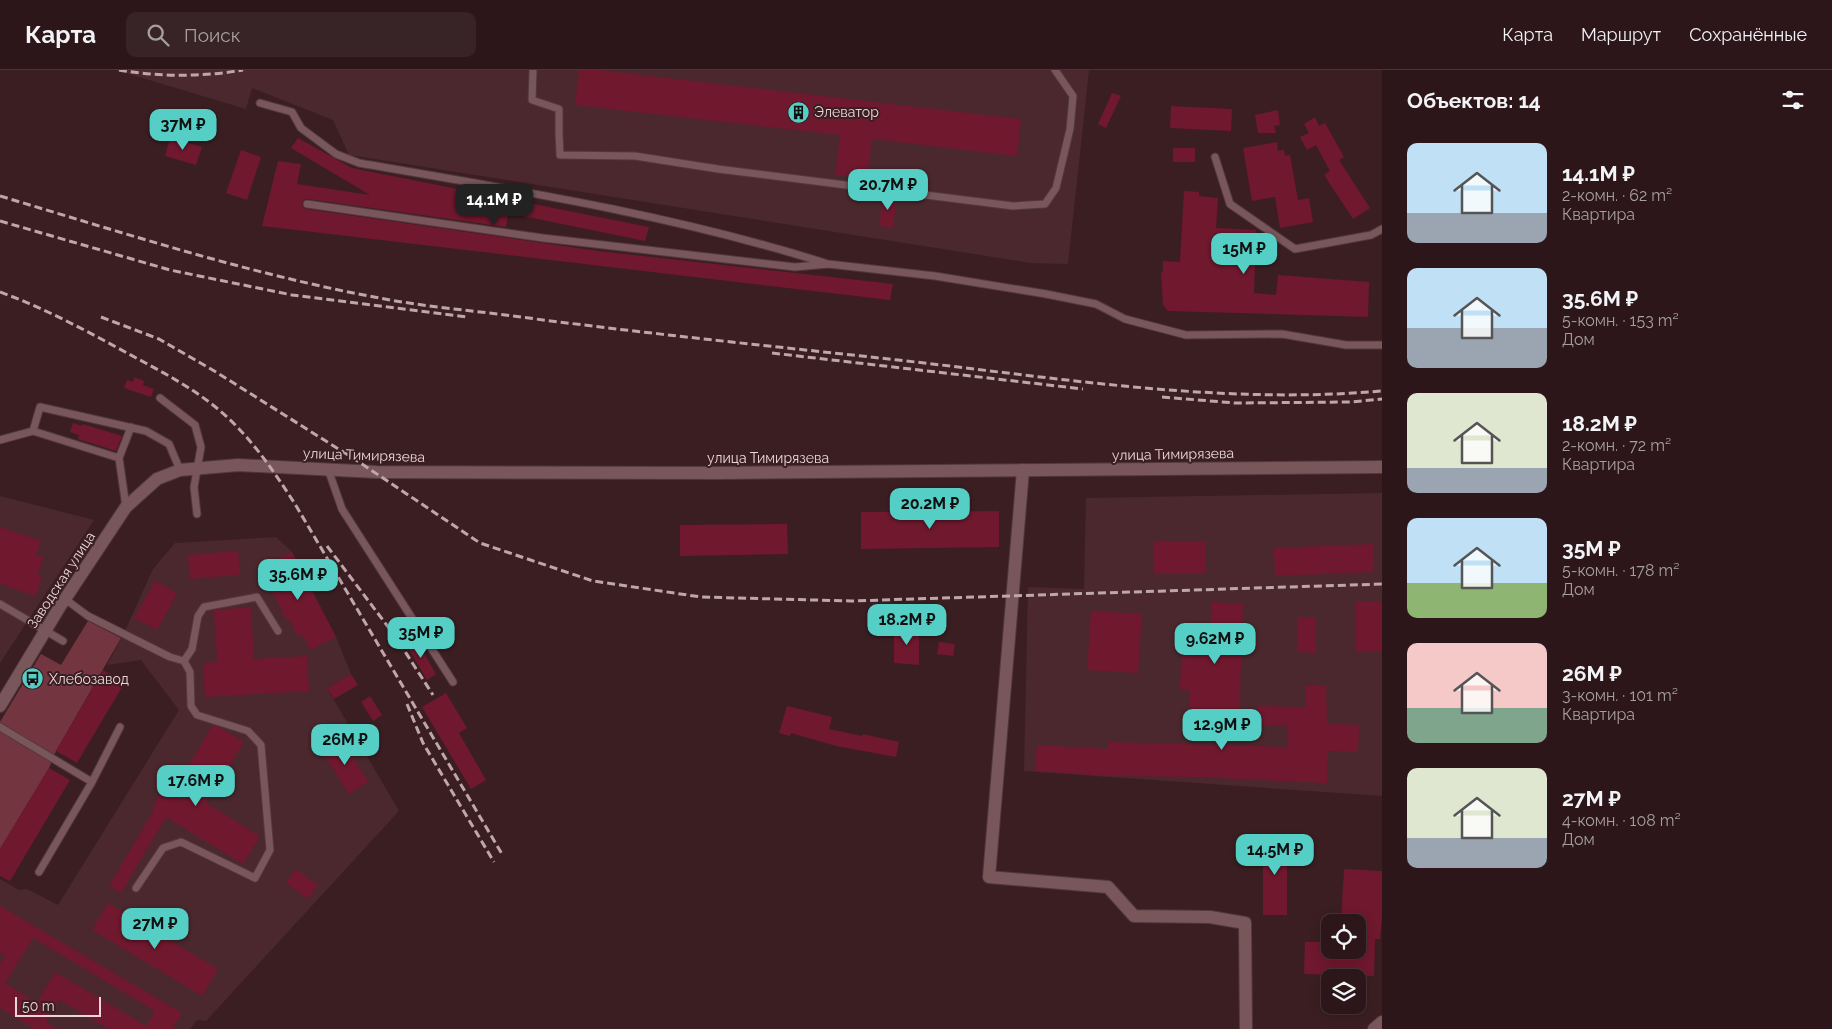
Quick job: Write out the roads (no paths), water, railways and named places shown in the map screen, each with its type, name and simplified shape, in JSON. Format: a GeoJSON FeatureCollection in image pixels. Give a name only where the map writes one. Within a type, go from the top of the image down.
{"type":"FeatureCollection","features":[{"type":"Feature","properties":{"kind":"main road","name":"улица Тимирязева"},"geometry":{"type":"LineString","coordinates":[[157,479],[180,470],[197,467],[238,465],[376,472],[709,473],[1382,467]]}},
{"type":"Feature","properties":{"kind":"main road"},"geometry":{"type":"LineString","coordinates":[[1023,470],[989,877],[1108,886],[1134,916],[1210,917],[1245,923],[1246,1029]]}},
{"type":"Feature","properties":{"kind":"main road","name":"Заводская улица"},"geometry":{"type":"LineString","coordinates":[[0,706],[65,599],[126,507],[157,479]]}},
{"type":"Feature","properties":{"kind":"main road"},"geometry":{"type":"LineString","coordinates":[[1374,1029],[1382,1022]]}},
{"type":"Feature","properties":{"kind":"lane"},"geometry":{"type":"LineString","coordinates":[[533,70],[532,100],[559,109],[558,133],[560,155],[635,156],[727,170],[1014,206],[1045,204],[1056,188],[1070,129],[1073,96],[1055,70]]}},
{"type":"Feature","properties":{"kind":"lane"},"geometry":{"type":"LineString","coordinates":[[260,103],[292,112],[301,128],[336,154],[359,163],[516,190],[693,226],[772,246],[828,264],[934,276],[1096,304],[1125,319],[1186,336],[1282,334],[1346,345],[1382,345]]}},
{"type":"Feature","properties":{"kind":"lane"},"geometry":{"type":"LineString","coordinates":[[1215,157],[1230,204],[1296,249],[1371,235],[1382,229]]}},
{"type":"Feature","properties":{"kind":"lane"},"geometry":{"type":"LineString","coordinates":[[306,204],[543,238],[795,267],[828,264]]}},
{"type":"Feature","properties":{"kind":"lane"},"geometry":{"type":"LineString","coordinates":[[160,398],[195,425],[202,447],[194,486],[197,514]]}},
{"type":"Feature","properties":{"kind":"lane"},"geometry":{"type":"LineString","coordinates":[[33,431],[40,407],[146,431],[169,444],[180,470]]}},
{"type":"Feature","properties":{"kind":"lane"},"geometry":{"type":"LineString","coordinates":[[126,507],[119,458],[130,427]]}},
{"type":"Feature","properties":{"kind":"lane"},"geometry":{"type":"LineString","coordinates":[[0,440],[33,431],[119,458]]}},
{"type":"Feature","properties":{"kind":"lane"},"geometry":{"type":"LineString","coordinates":[[328,469],[342,509],[453,682]]}},
{"type":"Feature","properties":{"kind":"lane"},"geometry":{"type":"LineString","coordinates":[[184,661],[192,649],[198,616],[204,607],[258,598],[278,632]]}},
{"type":"Feature","properties":{"kind":"lane"},"geometry":{"type":"LineString","coordinates":[[65,599],[88,616],[170,657],[184,661],[190,672],[191,706],[197,715],[248,731],[261,745],[270,850],[255,878],[181,842],[163,848],[136,888]]}},
{"type":"Feature","properties":{"kind":"lane"},"geometry":{"type":"LineString","coordinates":[[0,604],[64,641]]}},
{"type":"Feature","properties":{"kind":"lane"},"geometry":{"type":"LineString","coordinates":[[0,727],[92,782]]}},
{"type":"Feature","properties":{"kind":"lane"},"geometry":{"type":"LineString","coordinates":[[39,872],[92,782],[120,727]]}},
{"type":"Feature","properties":{"kind":"railway"},"geometry":{"type":"LineString","coordinates":[[119,70],[181,75],[243,70]]}},
{"type":"Feature","properties":{"kind":"railway"},"geometry":{"type":"LineString","coordinates":[[0,196],[232,264],[326,287],[426,305],[657,334],[1140,388],[1261,395],[1382,391]]}},
{"type":"Feature","properties":{"kind":"railway"},"geometry":{"type":"LineString","coordinates":[[0,221],[170,270],[292,295],[467,317]]}},
{"type":"Feature","properties":{"kind":"railway"},"geometry":{"type":"LineString","coordinates":[[0,292],[64,320],[179,382],[216,407],[255,447],[295,504],[502,854]]}},
{"type":"Feature","properties":{"kind":"railway"},"geometry":{"type":"LineString","coordinates":[[101,317],[159,339],[216,372],[356,460],[480,543],[593,581],[701,597],[851,601],[1382,584]]}},
{"type":"Feature","properties":{"kind":"railway"},"geometry":{"type":"LineString","coordinates":[[772,353],[1083,389]]}},
{"type":"Feature","properties":{"kind":"railway"},"geometry":{"type":"LineString","coordinates":[[1162,397],[1235,403],[1350,402],[1382,399]]}},
{"type":"Feature","properties":{"kind":"railway"},"geometry":{"type":"LineString","coordinates":[[327,546],[395,636],[433,695]]}},
{"type":"Feature","properties":{"kind":"railway"},"geometry":{"type":"LineString","coordinates":[[407,704],[423,743],[494,862]]}},
{"type":"Feature","properties":{"kind":"place","name":"Элеватор"},"geometry":{"type":"Point","coordinates":[798,112]}},
{"type":"Feature","properties":{"kind":"place","name":"Хлебозавод"},"geometry":{"type":"Point","coordinates":[33,679]}}]}
